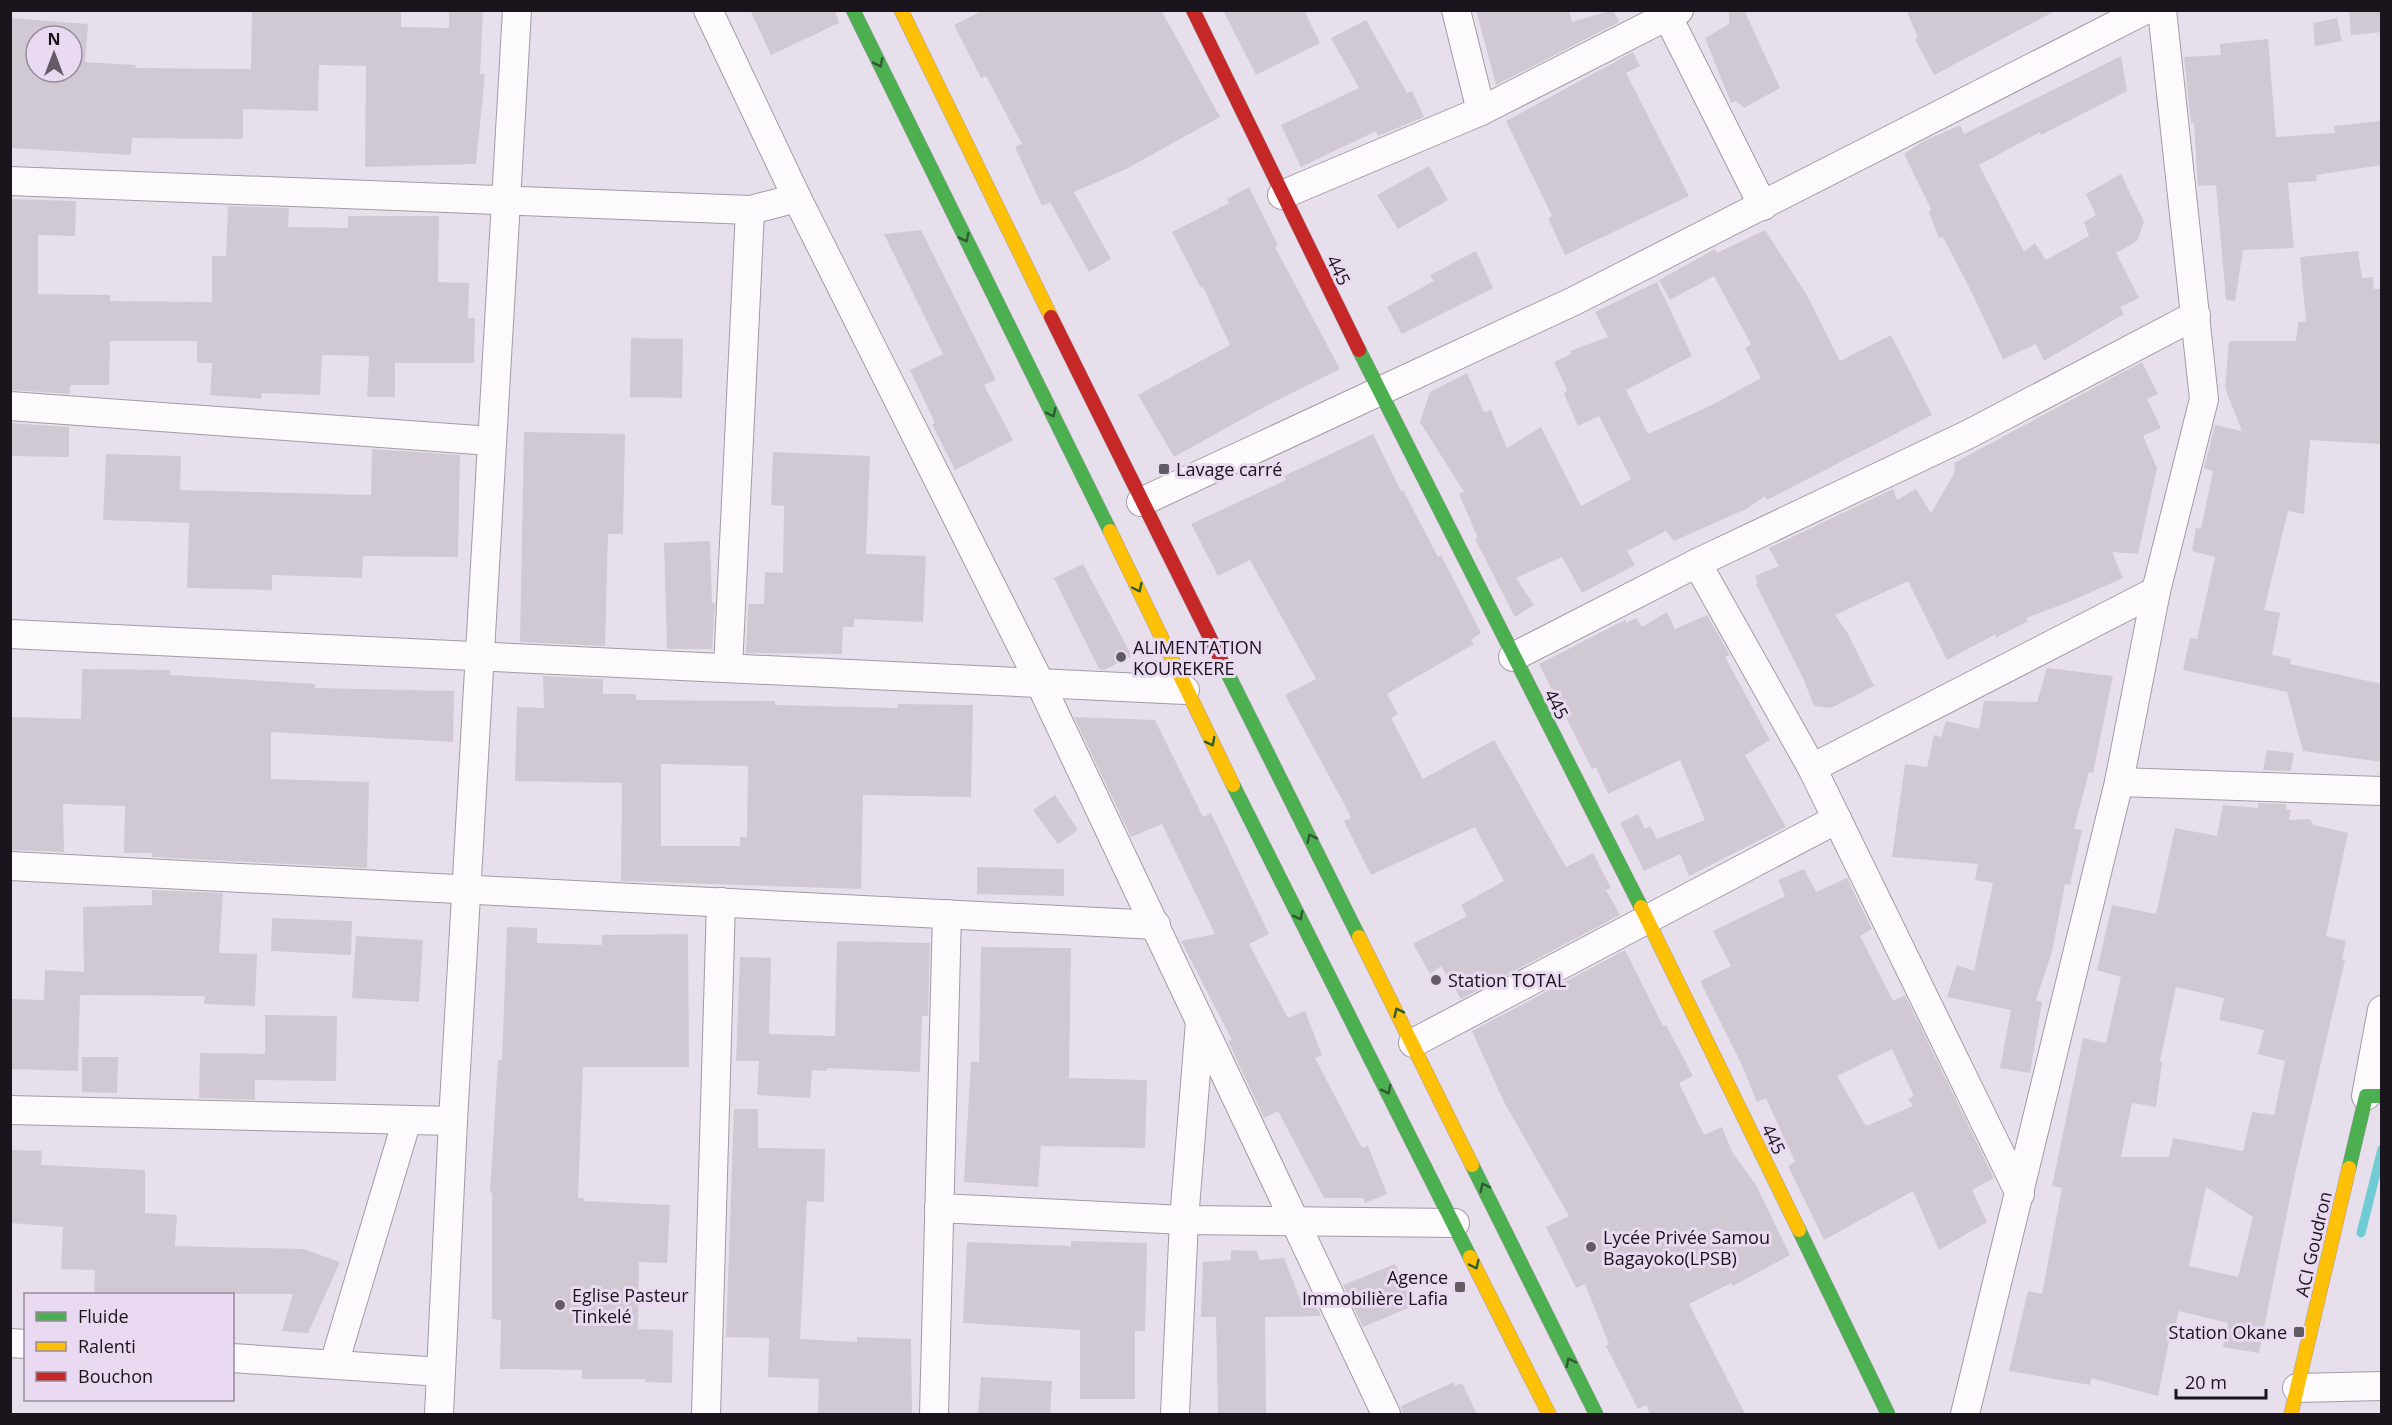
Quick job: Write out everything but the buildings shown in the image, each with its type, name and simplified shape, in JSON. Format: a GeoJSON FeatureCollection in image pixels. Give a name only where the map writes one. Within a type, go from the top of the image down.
{"type":"FeatureCollection","features":[{"type":"Feature","properties":{"kind":"main road"},"geometry":{"type":"LineString","coordinates":[[853,10],[1128,567],[1185,690],[1455,1223],[1549,1414]]}},
{"type":"Feature","properties":{"kind":"main road"},"geometry":{"type":"LineString","coordinates":[[901,10],[1141,502],[1413,1043],[1596,1414]]}},
{"type":"Feature","properties":{"kind":"main road","name":"445"},"geometry":{"type":"LineString","coordinates":[[1193,10],[1379,391],[1647,918],[1888,1414]]}},
{"type":"Feature","properties":{"kind":"main road","name":"ACI Goudron"},"geometry":{"type":"LineString","coordinates":[[2294,1401],[2374,1096]]}},
{"type":"Feature","properties":{"kind":"street"},"geometry":{"type":"LineString","coordinates":[[439,1414],[504,202],[517,10]]}},
{"type":"Feature","properties":{"kind":"street"},"geometry":{"type":"LineString","coordinates":[[708,10],[796,198],[1040,683],[1386,1414]]}},
{"type":"Feature","properties":{"kind":"street"},"geometry":{"type":"LineString","coordinates":[[1456,10],[1481,111]]}},
{"type":"Feature","properties":{"kind":"street"},"geometry":{"type":"LineString","coordinates":[[1141,502],[1574,301],[2145,10]]}},
{"type":"Feature","properties":{"kind":"street"},"geometry":{"type":"LineString","coordinates":[[1965,1414],[2119,782],[2156,591],[2204,399],[2162,10]]}},
{"type":"Feature","properties":{"kind":"street"},"geometry":{"type":"LineString","coordinates":[[1282,195],[1481,111],[1673,14],[1763,206]]}},
{"type":"Feature","properties":{"kind":"street"},"geometry":{"type":"LineString","coordinates":[[10,181],[750,210],[796,198]]}},
{"type":"Feature","properties":{"kind":"street"},"geometry":{"type":"LineString","coordinates":[[728,668],[750,210]]}},
{"type":"Feature","properties":{"kind":"street"},"geometry":{"type":"LineString","coordinates":[[1513,657],[1697,563],[1969,434],[2196,315]]}},
{"type":"Feature","properties":{"kind":"street"},"geometry":{"type":"LineString","coordinates":[[10,406],[491,441]]}},
{"type":"Feature","properties":{"kind":"street"},"geometry":{"type":"LineString","coordinates":[[1697,563],[1812,768],[2020,1194]]}},
{"type":"Feature","properties":{"kind":"street"},"geometry":{"type":"LineString","coordinates":[[1812,768],[2156,591]]}},
{"type":"Feature","properties":{"kind":"street"},"geometry":{"type":"LineString","coordinates":[[10,633],[1185,690]]}},
{"type":"Feature","properties":{"kind":"street"},"geometry":{"type":"LineString","coordinates":[[2119,782],[2382,791]]}},
{"type":"Feature","properties":{"kind":"street"},"geometry":{"type":"LineString","coordinates":[[1413,1043],[1837,819]]}},
{"type":"Feature","properties":{"kind":"street"},"geometry":{"type":"LineString","coordinates":[[10,866],[1156,925]]}},
{"type":"Feature","properties":{"kind":"street"},"geometry":{"type":"LineString","coordinates":[[706,1414],[721,902]]}},
{"type":"Feature","properties":{"kind":"street"},"geometry":{"type":"LineString","coordinates":[[934,1414],[946,914]]}},
{"type":"Feature","properties":{"kind":"street"},"geometry":{"type":"LineString","coordinates":[[2374,1096],[2382,1010]]}},
{"type":"Feature","properties":{"kind":"street"},"geometry":{"type":"LineString","coordinates":[[1175,1414],[1184,1220],[1200,1020]]}},
{"type":"Feature","properties":{"kind":"street"},"geometry":{"type":"LineString","coordinates":[[10,1110],[453,1121]]}},
{"type":"Feature","properties":{"kind":"street"},"geometry":{"type":"LineString","coordinates":[[334,1365],[407,1120]]}},
{"type":"Feature","properties":{"kind":"street"},"geometry":{"type":"LineString","coordinates":[[939,1208],[1184,1220],[1455,1223]]}},
{"type":"Feature","properties":{"kind":"street"},"geometry":{"type":"LineString","coordinates":[[234,1358],[441,1371]]}},
{"type":"Feature","properties":{"kind":"street"},"geometry":{"type":"LineString","coordinates":[[2294,1401],[2382,1386]]}},
{"type":"Feature","properties":{"kind":"waterway"},"geometry":{"type":"LineString","coordinates":[[2361,1233],[2382,1149]]}},
{"type":"Feature","properties":{"kind":"traffic: fast"},"geometry":{"type":"LineString","coordinates":[[853,10],[1110,531]]}},
{"type":"Feature","properties":{"kind":"traffic: fast"},"geometry":{"type":"LineString","coordinates":[[1359,350],[1641,907]]}},
{"type":"Feature","properties":{"kind":"traffic: fast"},"geometry":{"type":"LineString","coordinates":[[1225,668],[1359,937]]}},
{"type":"Feature","properties":{"kind":"traffic: fast"},"geometry":{"type":"LineString","coordinates":[[1233,785],[1470,1257]]}},
{"type":"Feature","properties":{"kind":"traffic: fast"},"geometry":{"type":"LineString","coordinates":[[2349,1168],[2366,1096],[2382,1096]]}},
{"type":"Feature","properties":{"kind":"traffic: fast"},"geometry":{"type":"LineString","coordinates":[[1472,1165],[1596,1414]]}},
{"type":"Feature","properties":{"kind":"traffic: fast"},"geometry":{"type":"LineString","coordinates":[[1799,1230],[1888,1414]]}},
{"type":"Feature","properties":{"kind":"traffic: slow"},"geometry":{"type":"LineString","coordinates":[[901,10],[1051,317]]}},
{"type":"Feature","properties":{"kind":"traffic: slow"},"geometry":{"type":"LineString","coordinates":[[1110,531],[1233,785]]}},
{"type":"Feature","properties":{"kind":"traffic: slow"},"geometry":{"type":"LineString","coordinates":[[1641,907],[1799,1230]]}},
{"type":"Feature","properties":{"kind":"traffic: slow"},"geometry":{"type":"LineString","coordinates":[[1359,937],[1472,1165]]}},
{"type":"Feature","properties":{"kind":"traffic: slow"},"geometry":{"type":"LineString","coordinates":[[2291,1414],[2349,1168]]}},
{"type":"Feature","properties":{"kind":"traffic: slow"},"geometry":{"type":"LineString","coordinates":[[1470,1257],[1549,1414]]}},
{"type":"Feature","properties":{"kind":"traffic: jam"},"geometry":{"type":"LineString","coordinates":[[1193,10],[1359,350]]}},
{"type":"Feature","properties":{"kind":"traffic: jam"},"geometry":{"type":"LineString","coordinates":[[1051,317],[1225,668]]}},
{"type":"Feature","properties":{"kind":"place","name":"Lavage carré"},"geometry":{"type":"Point","coordinates":[1164,469]}},
{"type":"Feature","properties":{"kind":"place","name":"ALIMENTATION KOUREKERE"},"geometry":{"type":"Point","coordinates":[1121,657]}},
{"type":"Feature","properties":{"kind":"place","name":"Station TOTAL"},"geometry":{"type":"Point","coordinates":[1436,980]}},
{"type":"Feature","properties":{"kind":"place","name":"Lycée Privée Samou Bagayoko(LPSB)"},"geometry":{"type":"Point","coordinates":[1591,1247]}},
{"type":"Feature","properties":{"kind":"place","name":"Agence Immobilière Lafia"},"geometry":{"type":"Point","coordinates":[1460,1287]}},
{"type":"Feature","properties":{"kind":"place","name":"Eglise Pasteur Tinkelé"},"geometry":{"type":"Point","coordinates":[560,1305]}},
{"type":"Feature","properties":{"kind":"place","name":"Station Okane"},"geometry":{"type":"Point","coordinates":[2299,1332]}}]}
